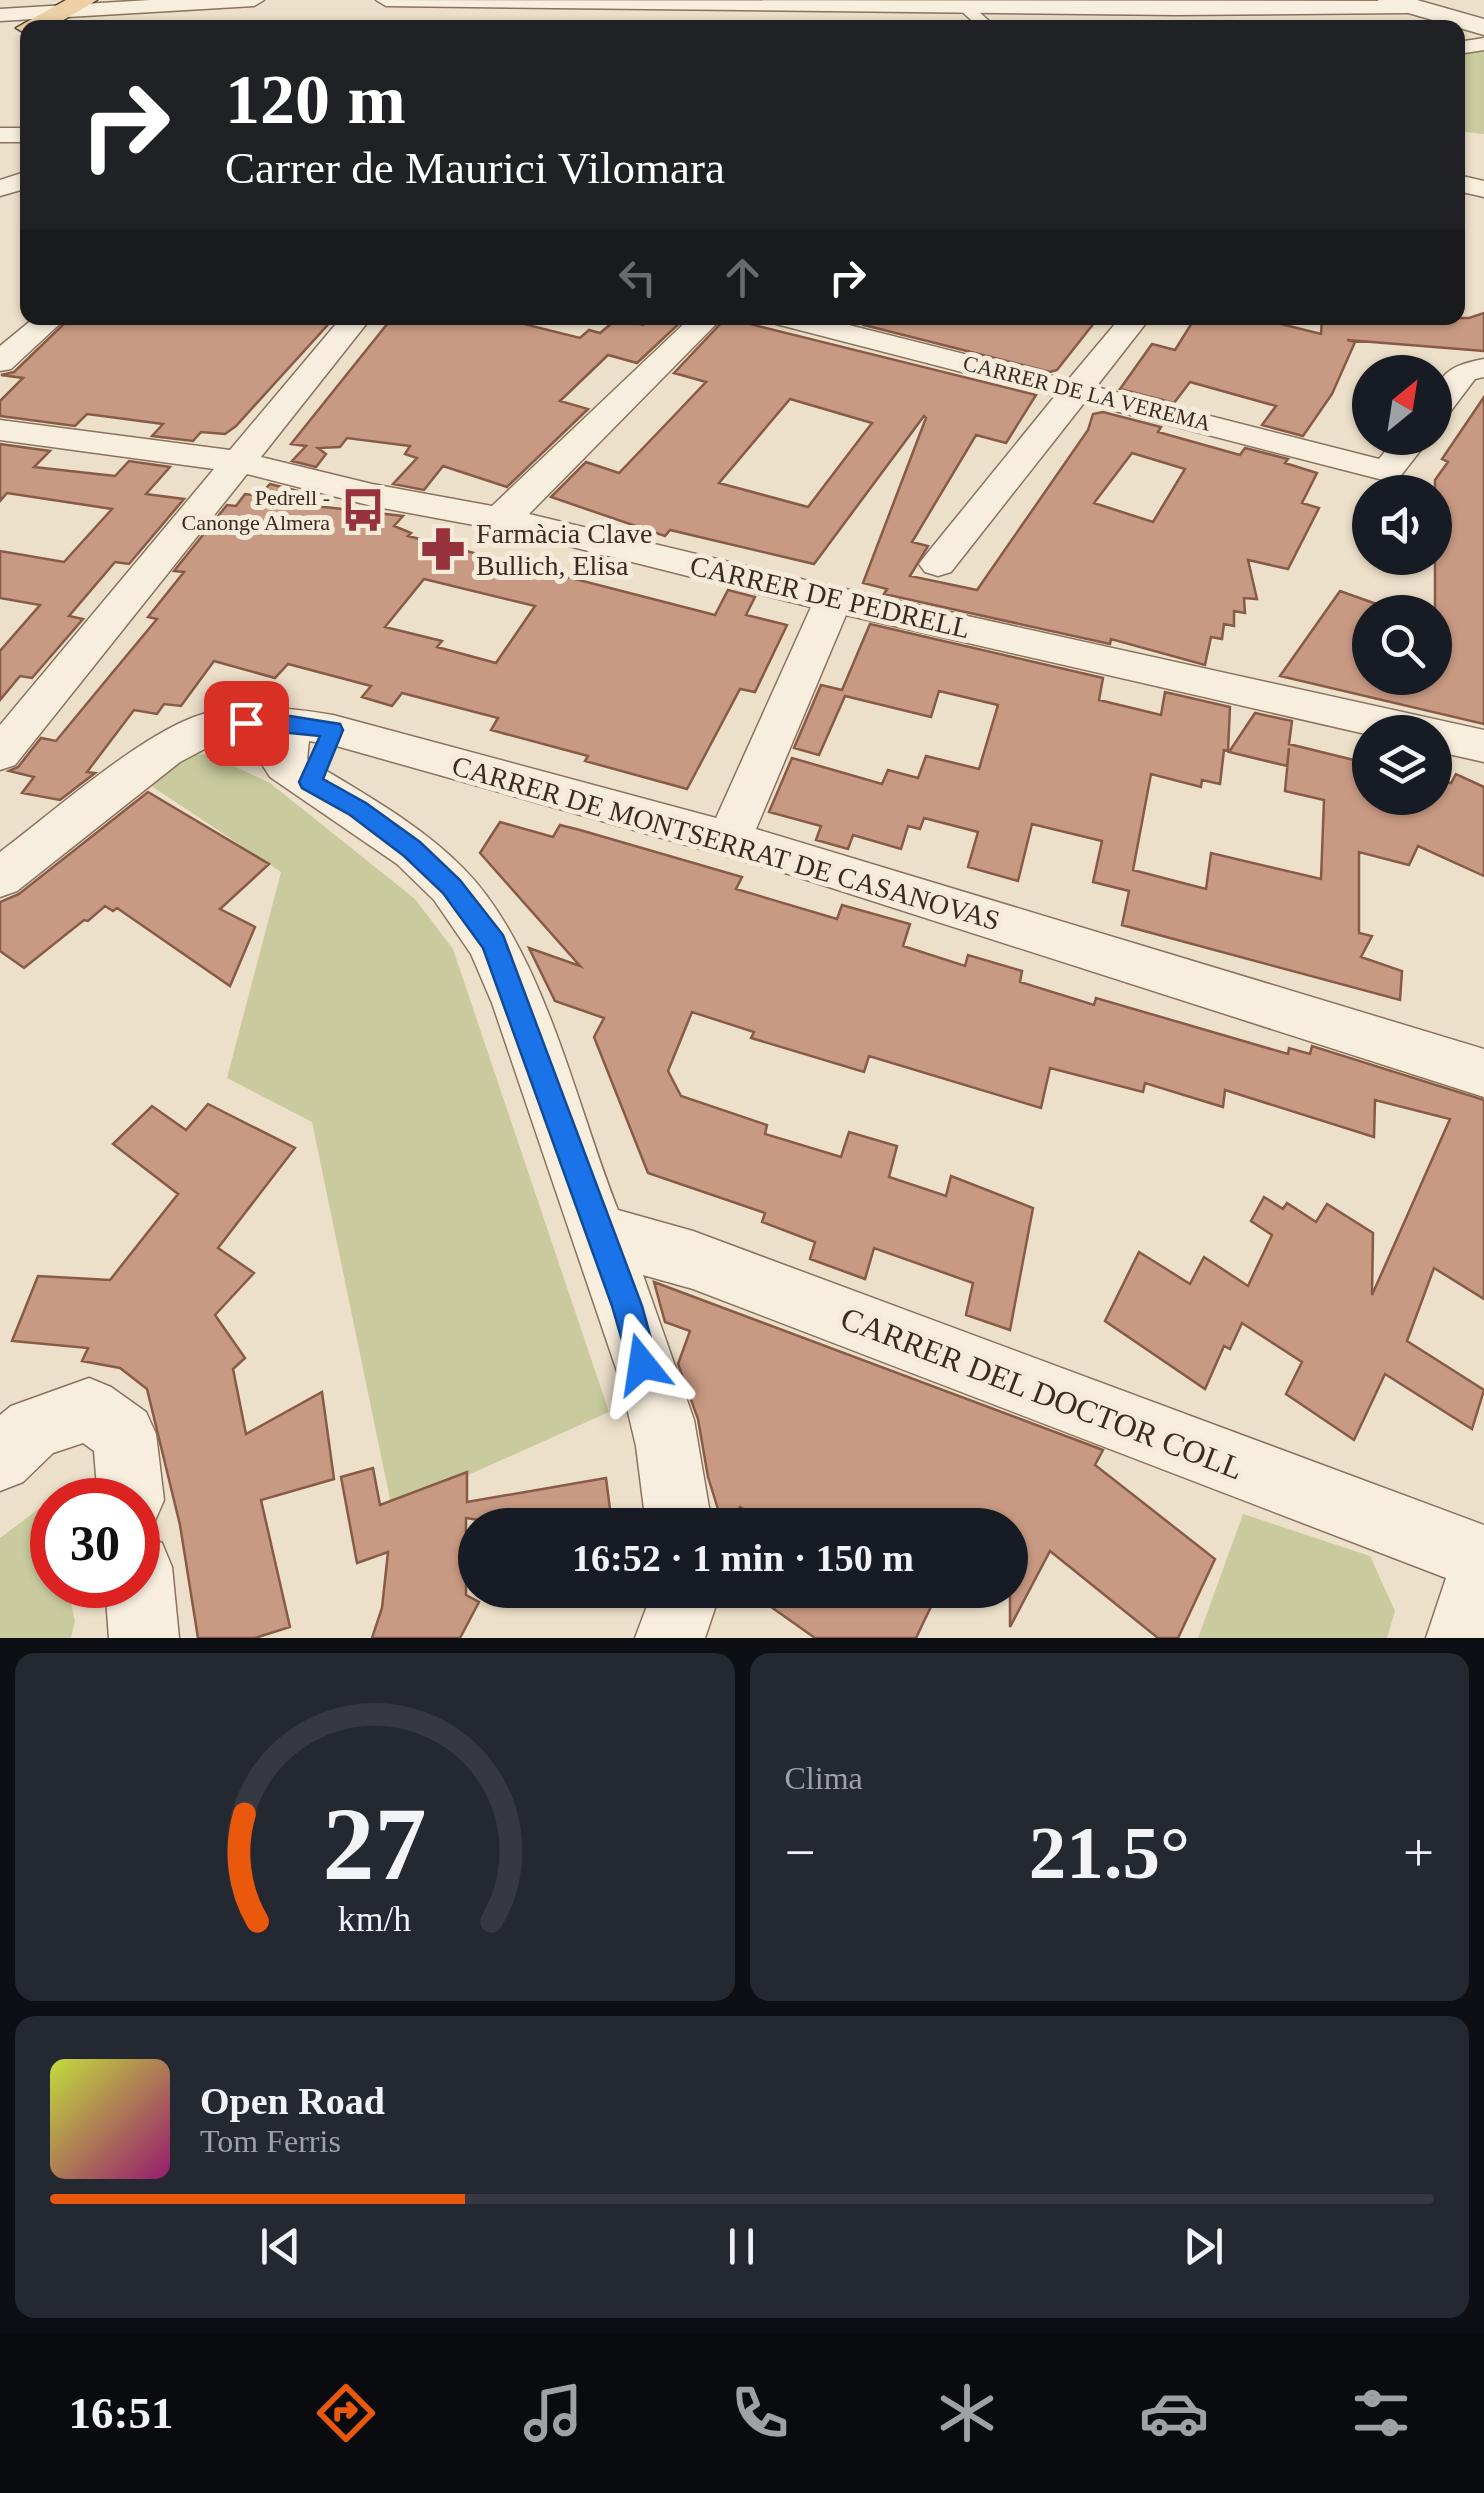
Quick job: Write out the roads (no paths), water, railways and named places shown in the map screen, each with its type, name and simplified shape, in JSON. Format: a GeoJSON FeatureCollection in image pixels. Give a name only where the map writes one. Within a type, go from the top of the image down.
{"type":"FeatureCollection","features":[{"type":"Feature","properties":{"kind":"main road"},"geometry":{"type":"LineString","coordinates":[[44,20],[86,0]]}},
{"type":"Feature","properties":{"kind":"street"},"geometry":{"type":"LineString","coordinates":[[60,12],[88,7],[254,0]]}},
{"type":"Feature","properties":{"kind":"street"},"geometry":{"type":"LineString","coordinates":[[386,0],[481,6],[964,3],[1176,8],[1398,3],[1459,20]]}},
{"type":"Feature","properties":{"kind":"street"},"geometry":{"type":"LineString","coordinates":[[1176,8],[1196,20]]}},
{"type":"Feature","properties":{"kind":"street"},"geometry":{"type":"LineString","coordinates":[[0,15],[104,13],[141,20]]}},
{"type":"Feature","properties":{"kind":"street"},"geometry":{"type":"LineString","coordinates":[[0,362],[44,325]]}},
{"type":"Feature","properties":{"kind":"street"},"geometry":{"type":"LineString","coordinates":[[0,754],[350,325]]}},
{"type":"Feature","properties":{"kind":"street"},"geometry":{"type":"LineString","coordinates":[[499,518],[517,506],[700,325]]}},
{"type":"Feature","properties":{"kind":"street","name":"CARRER DE LA VEREMA"},"geometry":{"type":"LineString","coordinates":[[815,325],[1387,471],[1400,455]]}},
{"type":"Feature","properties":{"kind":"street"},"geometry":{"type":"LineString","coordinates":[[938,564],[1129,325]]}},
{"type":"Feature","properties":{"kind":"street"},"geometry":{"type":"LineString","coordinates":[[1452,387],[1464,372],[1484,368]]}},
{"type":"Feature","properties":{"kind":"street","name":"CARRER DE PEDRELL"},"geometry":{"type":"LineString","coordinates":[[0,430],[240,462],[372,495],[499,518],[834,599],[1352,716]]}},
{"type":"Feature","properties":{"kind":"street"},"geometry":{"type":"LineString","coordinates":[[728,842],[834,599]]}},
{"type":"Feature","properties":{"kind":"street"},"geometry":{"type":"LineString","coordinates":[[312,726],[285,766],[358,809],[412,849],[451,886],[494,943],[627,1306],[662,1420],[676,1508]]}},
{"type":"Feature","properties":{"kind":"street","name":"CARRER DE MONTSERRAT DE CASANOVAS"},"geometry":{"type":"LineString","coordinates":[[0,878],[165,751],[210,728],[312,726],[782,854],[1484,1073]]}},
{"type":"Feature","properties":{"kind":"street"},"geometry":{"type":"LineString","coordinates":[[1452,739],[1484,746]]}},
{"type":"Feature","properties":{"kind":"street","name":"CARRER DEL DOCTOR COLL"},"geometry":{"type":"LineString","coordinates":[[599,1233],[693,1260],[1484,1562]]}},
{"type":"Feature","properties":{"kind":"street"},"geometry":{"type":"LineString","coordinates":[[0,1459],[33,1428],[90,1409],[124,1434],[129,1478]]}},
{"type":"Feature","properties":{"kind":"street"},"geometry":{"type":"LineString","coordinates":[[1461,1638],[1484,1562]]}},
{"type":"Feature","properties":{"kind":"street"},"geometry":{"type":"LineString","coordinates":[[142,1608],[144,1638]]}},
{"type":"Feature","properties":{"kind":"street"},"geometry":{"type":"LineString","coordinates":[[670,1638],[681,1608]]}},
{"type":"Feature","properties":{"kind":"place","name":"Pedrell - Canonge Almera"},"geometry":{"type":"Point","coordinates":[363,510]}},
{"type":"Feature","properties":{"kind":"place","name":"Farmàcia Clave Bullich, Elisa"},"geometry":{"type":"Point","coordinates":[443,549]}}]}
